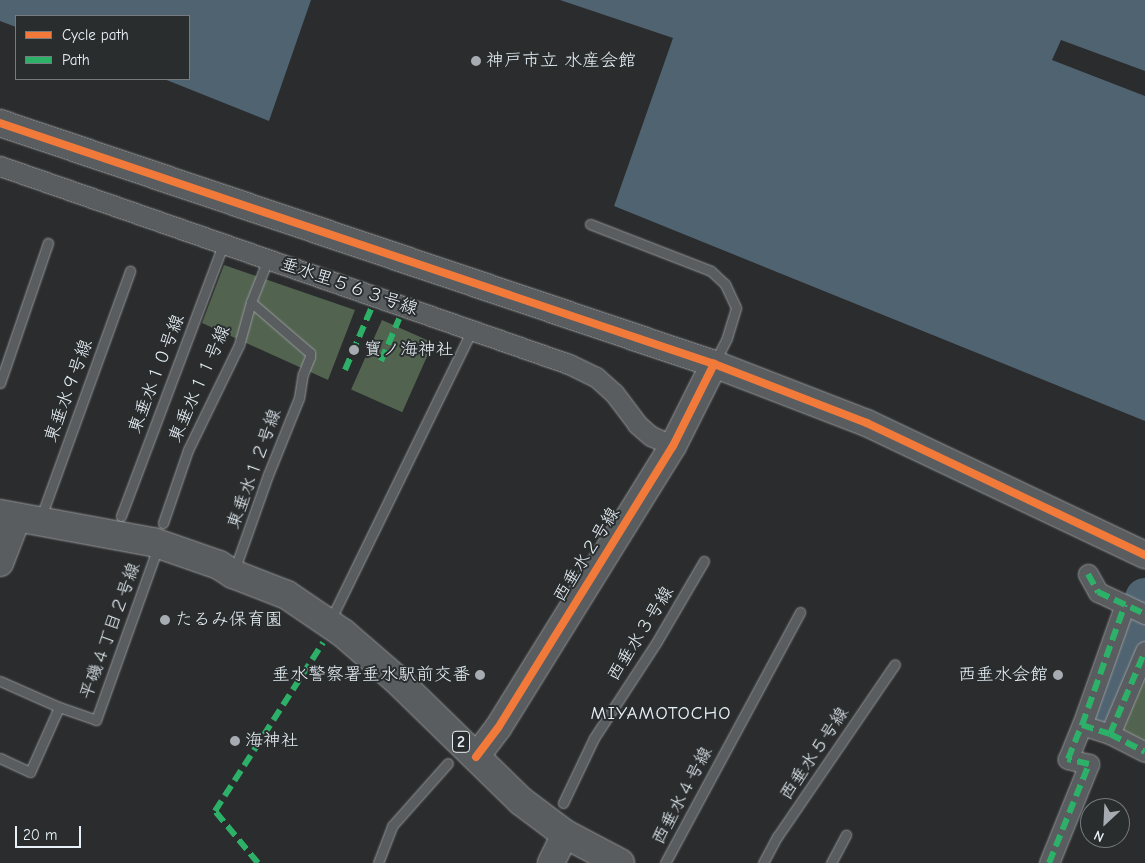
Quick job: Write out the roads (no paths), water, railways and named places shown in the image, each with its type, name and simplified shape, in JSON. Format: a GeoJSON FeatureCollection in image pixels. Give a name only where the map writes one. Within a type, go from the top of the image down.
{"type":"FeatureCollection","features":[{"type":"Feature","properties":{"kind":"highway","name":"2"},"geometry":{"type":"LineString","coordinates":[[18,519],[161,534],[233,574],[287,595],[329,624],[396,679],[521,800],[565,834],[620,863]]}},
{"type":"Feature","properties":{"kind":"street"},"geometry":{"type":"LineString","coordinates":[[0,123],[714,364],[867,423],[1086,525],[1145,555]]}},
{"type":"Feature","properties":{"kind":"street","name":"垂水里５６３号線"},"geometry":{"type":"LineString","coordinates":[[0,166],[569,364],[596,377],[614,392],[637,424],[651,436],[673,446]]}},
{"type":"Feature","properties":{"kind":"street","name":"西垂水２号線"},"geometry":{"type":"LineString","coordinates":[[476,757],[503,720],[673,446],[714,364]]}},
{"type":"Feature","properties":{"kind":"street"},"geometry":{"type":"LineString","coordinates":[[0,563],[18,519]]}},
{"type":"Feature","properties":{"kind":"street"},"geometry":{"type":"LineString","coordinates":[[1049,863],[1090,764],[1068,758],[1134,608],[1098,592],[1088,574]]}},
{"type":"Feature","properties":{"kind":"street"},"geometry":{"type":"LineString","coordinates":[[1110,734],[1145,651]]}},
{"type":"Feature","properties":{"kind":"street"},"geometry":{"type":"LineString","coordinates":[[1082,724],[1110,734],[1145,752]]}},
{"type":"Feature","properties":{"kind":"street"},"geometry":{"type":"LineString","coordinates":[[551,863],[565,834]]}},
{"type":"Feature","properties":{"kind":"lane"},"geometry":{"type":"LineString","coordinates":[[590,224],[711,271],[725,284],[736,308],[727,338],[714,364]]}},
{"type":"Feature","properties":{"kind":"lane"},"geometry":{"type":"LineString","coordinates":[[0,383],[48,243]]}},
{"type":"Feature","properties":{"kind":"lane","name":"東垂水１０号線"},"geometry":{"type":"LineString","coordinates":[[121,516],[223,244]]}},
{"type":"Feature","properties":{"kind":"lane","name":"東垂水１１号線"},"geometry":{"type":"LineString","coordinates":[[161,534],[188,450],[239,345],[251,302],[268,259]]}},
{"type":"Feature","properties":{"kind":"lane","name":"東垂水９号線"},"geometry":{"type":"LineString","coordinates":[[18,519],[130,271]]}},
{"type":"Feature","properties":{"kind":"lane","name":"東垂水１２号線"},"geometry":{"type":"LineString","coordinates":[[233,574],[268,474],[299,398],[303,374],[310,353],[251,302]]}},
{"type":"Feature","properties":{"kind":"lane"},"geometry":{"type":"LineString","coordinates":[[329,624],[472,330]]}},
{"type":"Feature","properties":{"kind":"lane","name":"平磯４丁目２号線"},"geometry":{"type":"LineString","coordinates":[[59,707],[96,720],[161,534]]}},
{"type":"Feature","properties":{"kind":"lane","name":"西垂水３号線"},"geometry":{"type":"LineString","coordinates":[[563,803],[594,738],[656,643],[704,561]]}},
{"type":"Feature","properties":{"kind":"lane","name":"西垂水４号線"},"geometry":{"type":"LineString","coordinates":[[665,863],[800,612]]}},
{"type":"Feature","properties":{"kind":"lane","name":"西垂水５号線"},"geometry":{"type":"LineString","coordinates":[[763,863],[777,837],[895,664]]}},
{"type":"Feature","properties":{"kind":"lane"},"geometry":{"type":"LineString","coordinates":[[0,681],[59,707],[30,772],[0,758]]}},
{"type":"Feature","properties":{"kind":"lane"},"geometry":{"type":"LineString","coordinates":[[378,863],[392,826],[448,763]]}},
{"type":"Feature","properties":{"kind":"lane"},"geometry":{"type":"LineString","coordinates":[[831,863],[846,835]]}},
{"type":"Feature","properties":{"kind":"water"},"geometry":{"type":"Polygon","coordinates":[[[0,0],[311,0],[269,121],[166,80],[190,80],[190,15],[15,15],[15,27],[0,21],[0,0]]]}},
{"type":"Feature","properties":{"kind":"water"},"geometry":{"type":"Polygon","coordinates":[[[560,0],[1145,0],[1145,71],[1061,40],[1052,60],[1145,96],[1145,421],[614,206],[673,38],[560,0]]]}},
{"type":"Feature","properties":{"kind":"waterway"},"geometry":{"type":"LineString","coordinates":[[1101,717],[1145,598]]}},
{"type":"Feature","properties":{"kind":"place","name":"神戸市立 水産会館"},"geometry":{"type":"Point","coordinates":[476,61]}},
{"type":"Feature","properties":{"kind":"place","name":"寶ノ海神社"},"geometry":{"type":"Point","coordinates":[354,350]}},
{"type":"Feature","properties":{"kind":"place","name":"たるみ保育園"},"geometry":{"type":"Point","coordinates":[165,620]}},
{"type":"Feature","properties":{"kind":"place","name":"垂水警察署垂水駅前交番"},"geometry":{"type":"Point","coordinates":[480,675]}},
{"type":"Feature","properties":{"kind":"place","name":"西垂水会館"},"geometry":{"type":"Point","coordinates":[1058,675]}},
{"type":"Feature","properties":{"kind":"place","name":"海神社"},"geometry":{"type":"Point","coordinates":[235,741]}},
{"type":"Feature","properties":{"kind":"district","name":"MIYAMOTOCHO"},"geometry":{"type":"Point","coordinates":[661,714]}}]}
